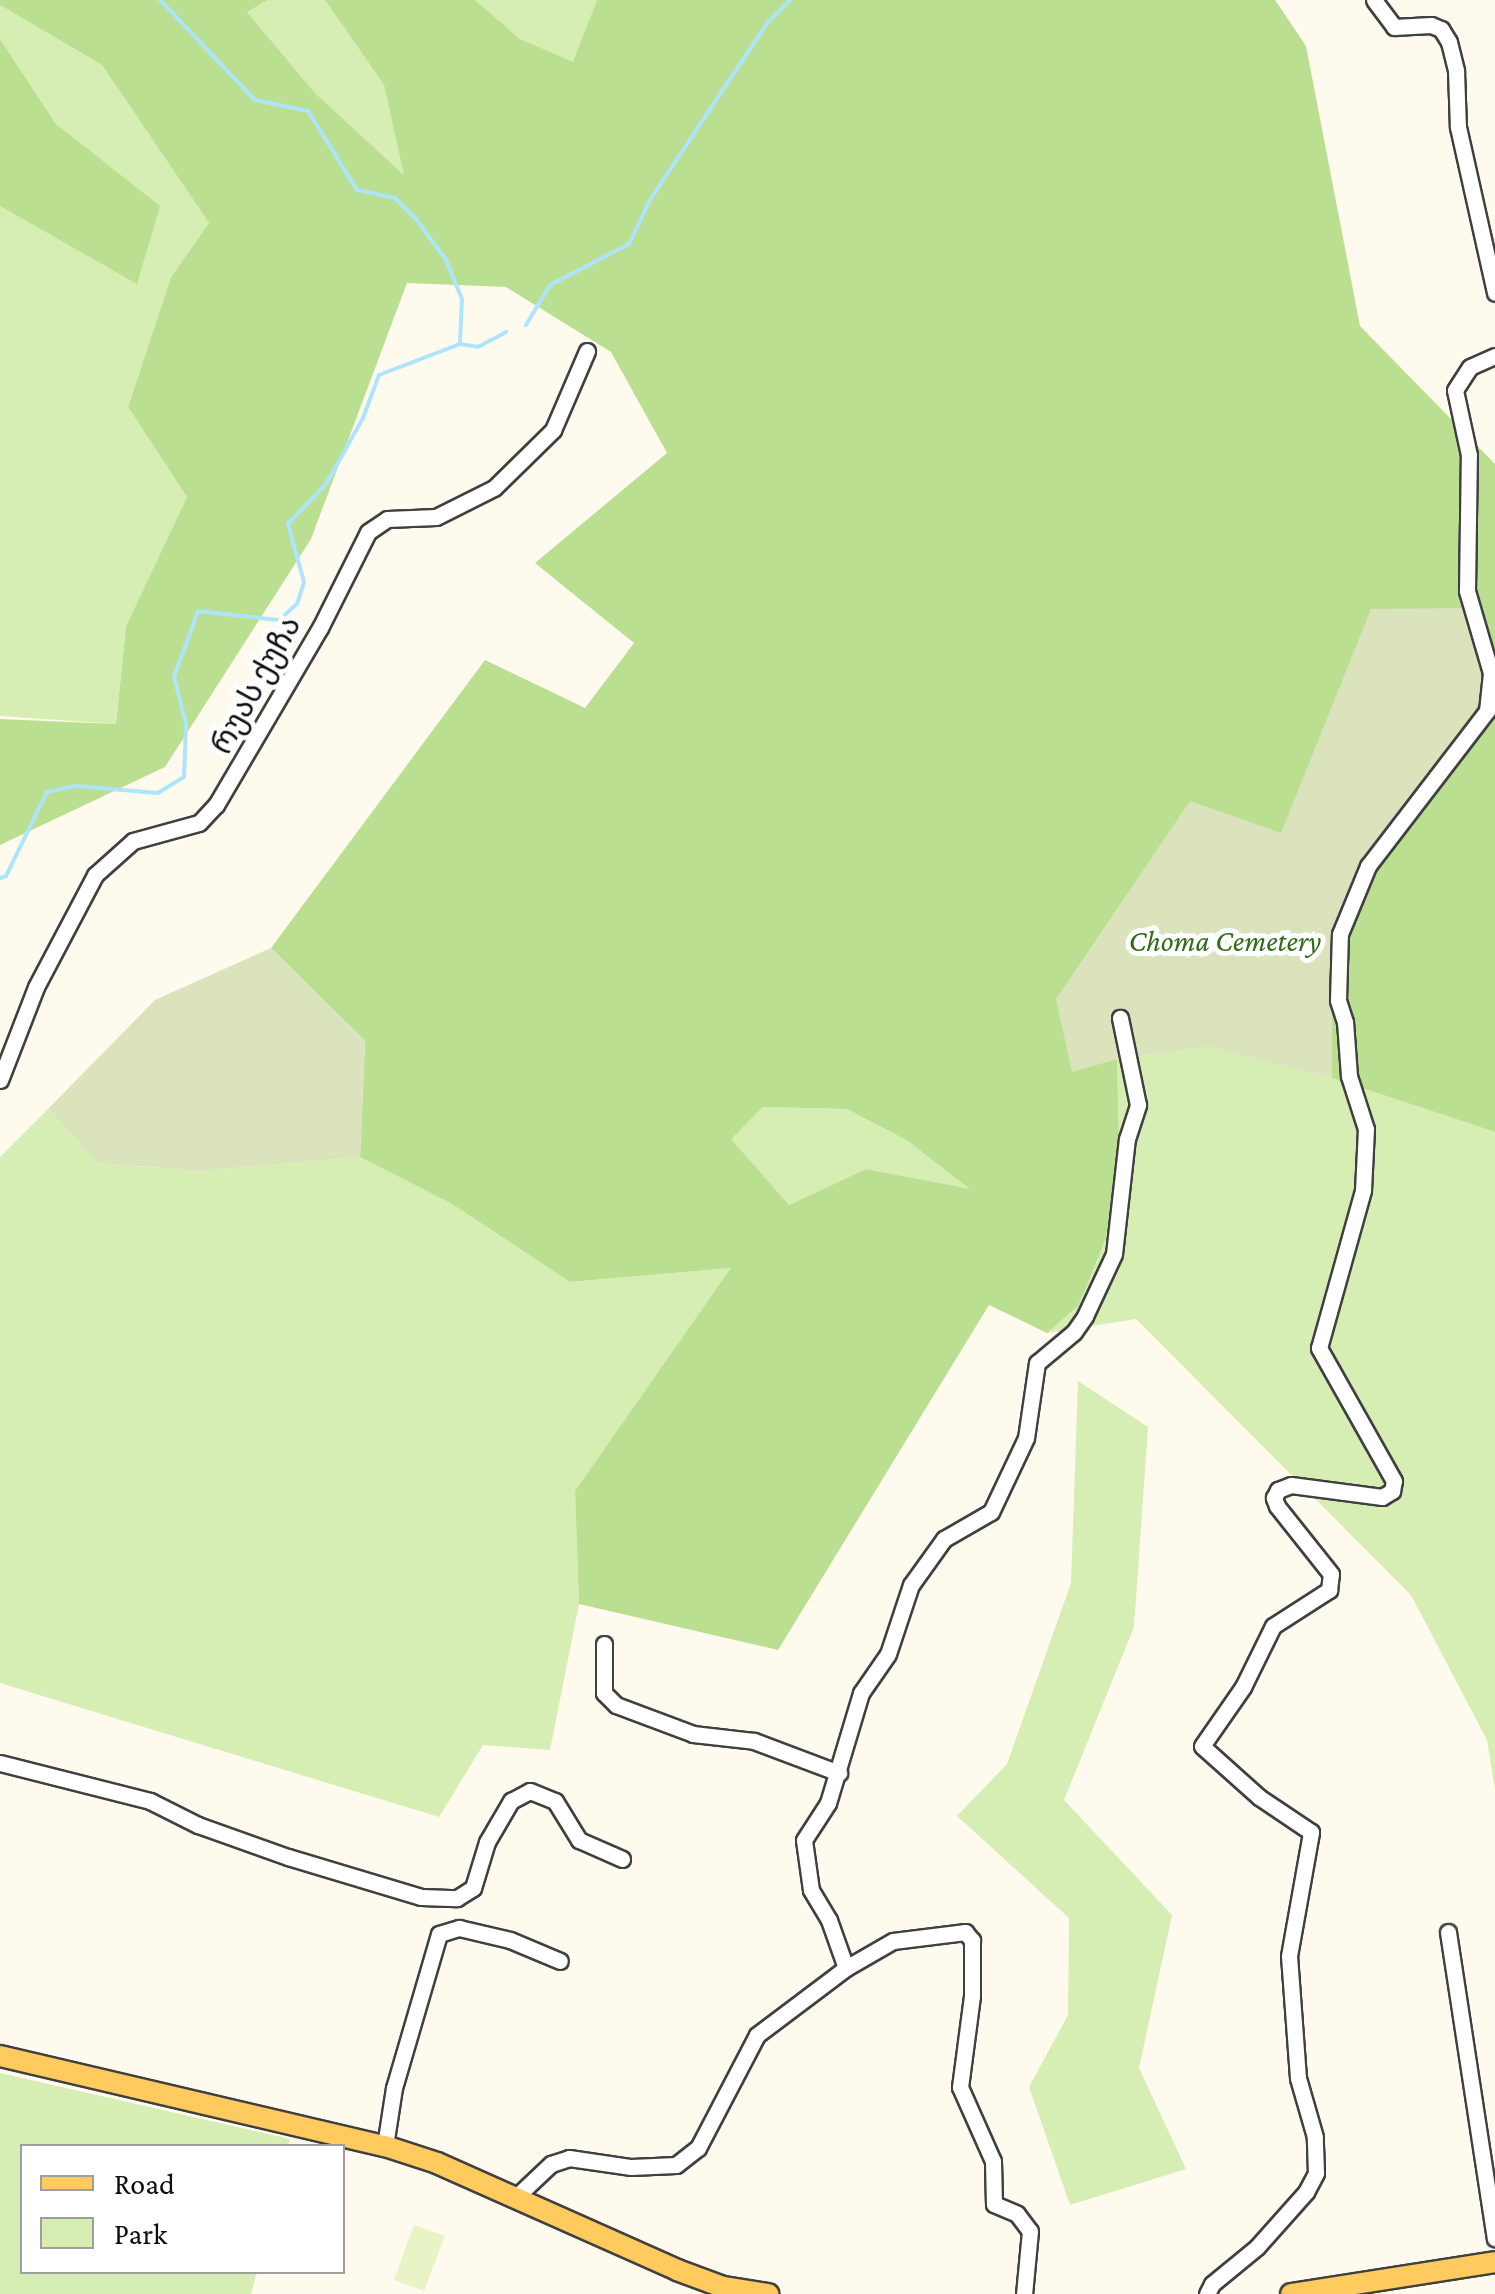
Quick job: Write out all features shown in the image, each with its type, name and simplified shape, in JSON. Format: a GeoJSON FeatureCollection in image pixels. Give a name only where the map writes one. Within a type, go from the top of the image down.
{"type":"FeatureCollection","features":[{"type":"Feature","properties":{"kind":"main road"},"geometry":{"type":"LineString","coordinates":[[0,2056],[385,2146],[516,2197],[721,2291],[768,2294]]}},
{"type":"Feature","properties":{"kind":"main road"},"geometry":{"type":"LineString","coordinates":[[1291,2294],[1495,2262]]}},
{"type":"Feature","properties":{"kind":"street"},"geometry":{"type":"LineString","coordinates":[[1374,0],[1394,27],[1431,25],[1441,29],[1449,42],[1456,71],[1458,127],[1495,293]]}},
{"type":"Feature","properties":{"kind":"street","name":"რუას ქუჩა"},"geometry":{"type":"LineString","coordinates":[[0,1080],[50,956],[95,875],[133,841],[199,822],[216,805],[320,628],[368,532],[387,519],[436,517],[494,488],[553,430],[586,351]]}},
{"type":"Feature","properties":{"kind":"street"},"geometry":{"type":"LineString","coordinates":[[1207,2294],[1212,2284],[1256,2247],[1306,2192],[1316,2173],[1315,2136],[1298,2078],[1290,1973],[1300,1884],[1311,1832],[1260,1797],[1207,1755],[1202,1746],[1244,1687],[1273,1626],[1328,1590],[1331,1574],[1277,1506],[1274,1498],[1278,1490],[1291,1484],[1382,1497],[1392,1491],[1394,1481],[1319,1348],[1363,1190],[1366,1129],[1349,1076],[1345,1022],[1338,1000],[1340,934],[1368,866],[1487,711],[1490,673],[1466,591],[1469,455],[1455,390],[1470,366],[1495,356]]}},
{"type":"Feature","properties":{"kind":"street"},"geometry":{"type":"LineString","coordinates":[[846,1968],[805,1870],[804,1840],[828,1804],[861,1693],[888,1654],[911,1585],[944,1539],[992,1512],[1026,1438],[1037,1363],[1074,1332],[1114,1254],[1127,1139],[1138,1105],[1120,1018]]}},
{"type":"Feature","properties":{"kind":"street"},"geometry":{"type":"LineString","coordinates":[[604,1644],[604,1693],[616,1704],[693,1734],[754,1741],[838,1774]]}},
{"type":"Feature","properties":{"kind":"street"},"geometry":{"type":"LineString","coordinates":[[0,1763],[150,1801],[198,1825],[288,1857],[421,1897],[457,1898],[473,1888],[487,1842],[511,1801],[530,1791],[555,1800],[578,1840],[622,1859]]}},
{"type":"Feature","properties":{"kind":"street"},"geometry":{"type":"LineString","coordinates":[[385,2146],[394,2088],[438,1934],[460,1928],[510,1940],[560,1961]]}},
{"type":"Feature","properties":{"kind":"street"},"geometry":{"type":"LineString","coordinates":[[516,2197],[552,2164],[568,2158],[630,2167],[676,2165],[698,2148],[757,2034],[846,1968],[893,1941],[965,1932],[972,1940],[972,1996],[960,2087],[993,2161],[994,2204],[1017,2214],[1030,2231],[1024,2294]]}},
{"type":"Feature","properties":{"kind":"street"},"geometry":{"type":"LineString","coordinates":[[1448,1932],[1495,2238]]}},
{"type":"Feature","properties":{"kind":"green space"},"geometry":{"type":"Polygon","coordinates":[[[0,0],[268,0],[247,12],[315,93],[404,175],[384,85],[325,0],[475,0],[520,39],[573,62],[597,0],[1275,0],[1306,46],[1360,326],[1495,464],[1495,1132],[1332,1078],[1332,936],[1361,865],[1469,721],[1481,697],[1483,669],[1281,833],[1072,1071],[1117,1059],[1119,1138],[1106,1238],[1078,1306],[1047,1333],[989,1305],[778,1650],[579,1604],[575,1491],[731,1268],[570,1282],[452,1204],[360,1157],[365,1041],[271,948],[485,660],[585,708],[634,643],[535,563],[667,453],[611,352],[506,287],[407,283],[311,539],[165,767],[0,845],[0,719],[116,724],[126,626],[187,497],[128,407],[171,277],[209,223],[102,65],[0,5],[0,0]],[[763,1107],[731,1139],[789,1205],[866,1169],[970,1189],[908,1141],[847,1109],[763,1107]]]}},
{"type":"Feature","properties":{"kind":"green space"},"geometry":{"type":"Polygon","coordinates":[[[268,0],[325,0],[384,85],[405,176],[315,93],[247,12],[268,0]]]}},
{"type":"Feature","properties":{"kind":"green space"},"geometry":{"type":"Polygon","coordinates":[[[475,0],[597,0],[574,63],[520,39],[475,0]]]}},
{"type":"Feature","properties":{"kind":"green space"},"geometry":{"type":"Polygon","coordinates":[[[0,5],[102,65],[209,223],[171,277],[128,407],[187,497],[126,626],[116,724],[0,716],[0,206],[136,283],[159,207],[56,124],[0,39],[0,5]]]}},
{"type":"Feature","properties":{"kind":"green space"},"geometry":{"type":"Polygon","coordinates":[[[0,39],[56,124],[160,206],[137,284],[0,206],[0,39]]]}},
{"type":"Feature","properties":{"kind":"green space","name":"Choma Cemetery"},"geometry":{"type":"Polygon","coordinates":[[[1463,608],[1483,669],[1481,697],[1469,721],[1361,865],[1332,936],[1332,1078],[1210,1047],[1117,1059],[1072,1072],[1056,999],[1190,801],[1281,833],[1371,609],[1463,608]]]}},
{"type":"Feature","properties":{"kind":"green space"},"geometry":{"type":"Polygon","coordinates":[[[271,948],[365,1041],[360,1157],[200,1171],[98,1163],[48,1109],[155,1000],[271,948]]]}},
{"type":"Feature","properties":{"kind":"green space"},"geometry":{"type":"Polygon","coordinates":[[[1210,1047],[1332,1078],[1495,1132],[1495,1790],[1487,1740],[1411,1595],[1136,1319],[1047,1333],[1078,1306],[1119,1138],[1117,1059],[1210,1047]]]}},
{"type":"Feature","properties":{"kind":"green space"},"geometry":{"type":"Polygon","coordinates":[[[763,1107],[847,1109],[908,1141],[973,1190],[866,1169],[789,1205],[730,1139],[763,1107]]]}},
{"type":"Feature","properties":{"kind":"green space"},"geometry":{"type":"Polygon","coordinates":[[[48,1109],[98,1163],[200,1171],[360,1157],[452,1204],[570,1282],[732,1268],[575,1491],[579,1604],[550,1750],[483,1745],[439,1817],[0,1683],[0,1157],[48,1109]]]}},
{"type":"Feature","properties":{"kind":"green space"},"geometry":{"type":"Polygon","coordinates":[[[1078,1381],[1148,1427],[1134,1627],[1064,1800],[1172,1915],[1139,2068],[1186,2169],[1070,2205],[1029,2087],[1068,2015],[1069,1918],[957,1816],[1007,1764],[1071,1583],[1078,1381]]]}},
{"type":"Feature","properties":{"kind":"green space"},"geometry":{"type":"Polygon","coordinates":[[[0,2073],[290,2139],[289,2144],[20,2144],[20,2274],[256,2274],[251,2294],[0,2294],[0,2073]]]}},
{"type":"Feature","properties":{"kind":"green space"},"geometry":{"type":"Polygon","coordinates":[[[414,2225],[445,2236],[424,2291],[394,2280],[414,2225]]]}},
{"type":"Feature","properties":{"kind":"waterway"},"geometry":{"type":"LineString","coordinates":[[0,878],[6,876],[47,792],[76,786],[158,793],[184,777],[186,724],[174,677],[198,611],[279,620],[297,604],[304,582],[288,524],[326,484],[363,418],[379,375],[460,344],[462,299],[446,260],[416,219],[395,198],[357,190],[308,111],[255,100],[160,0]]}},
{"type":"Feature","properties":{"kind":"waterway"},"geometry":{"type":"LineString","coordinates":[[526,325],[550,285],[629,244],[650,200],[767,23],[790,0]]}},
{"type":"Feature","properties":{"kind":"waterway"},"geometry":{"type":"LineString","coordinates":[[460,344],[478,347],[506,332]]}}]}
